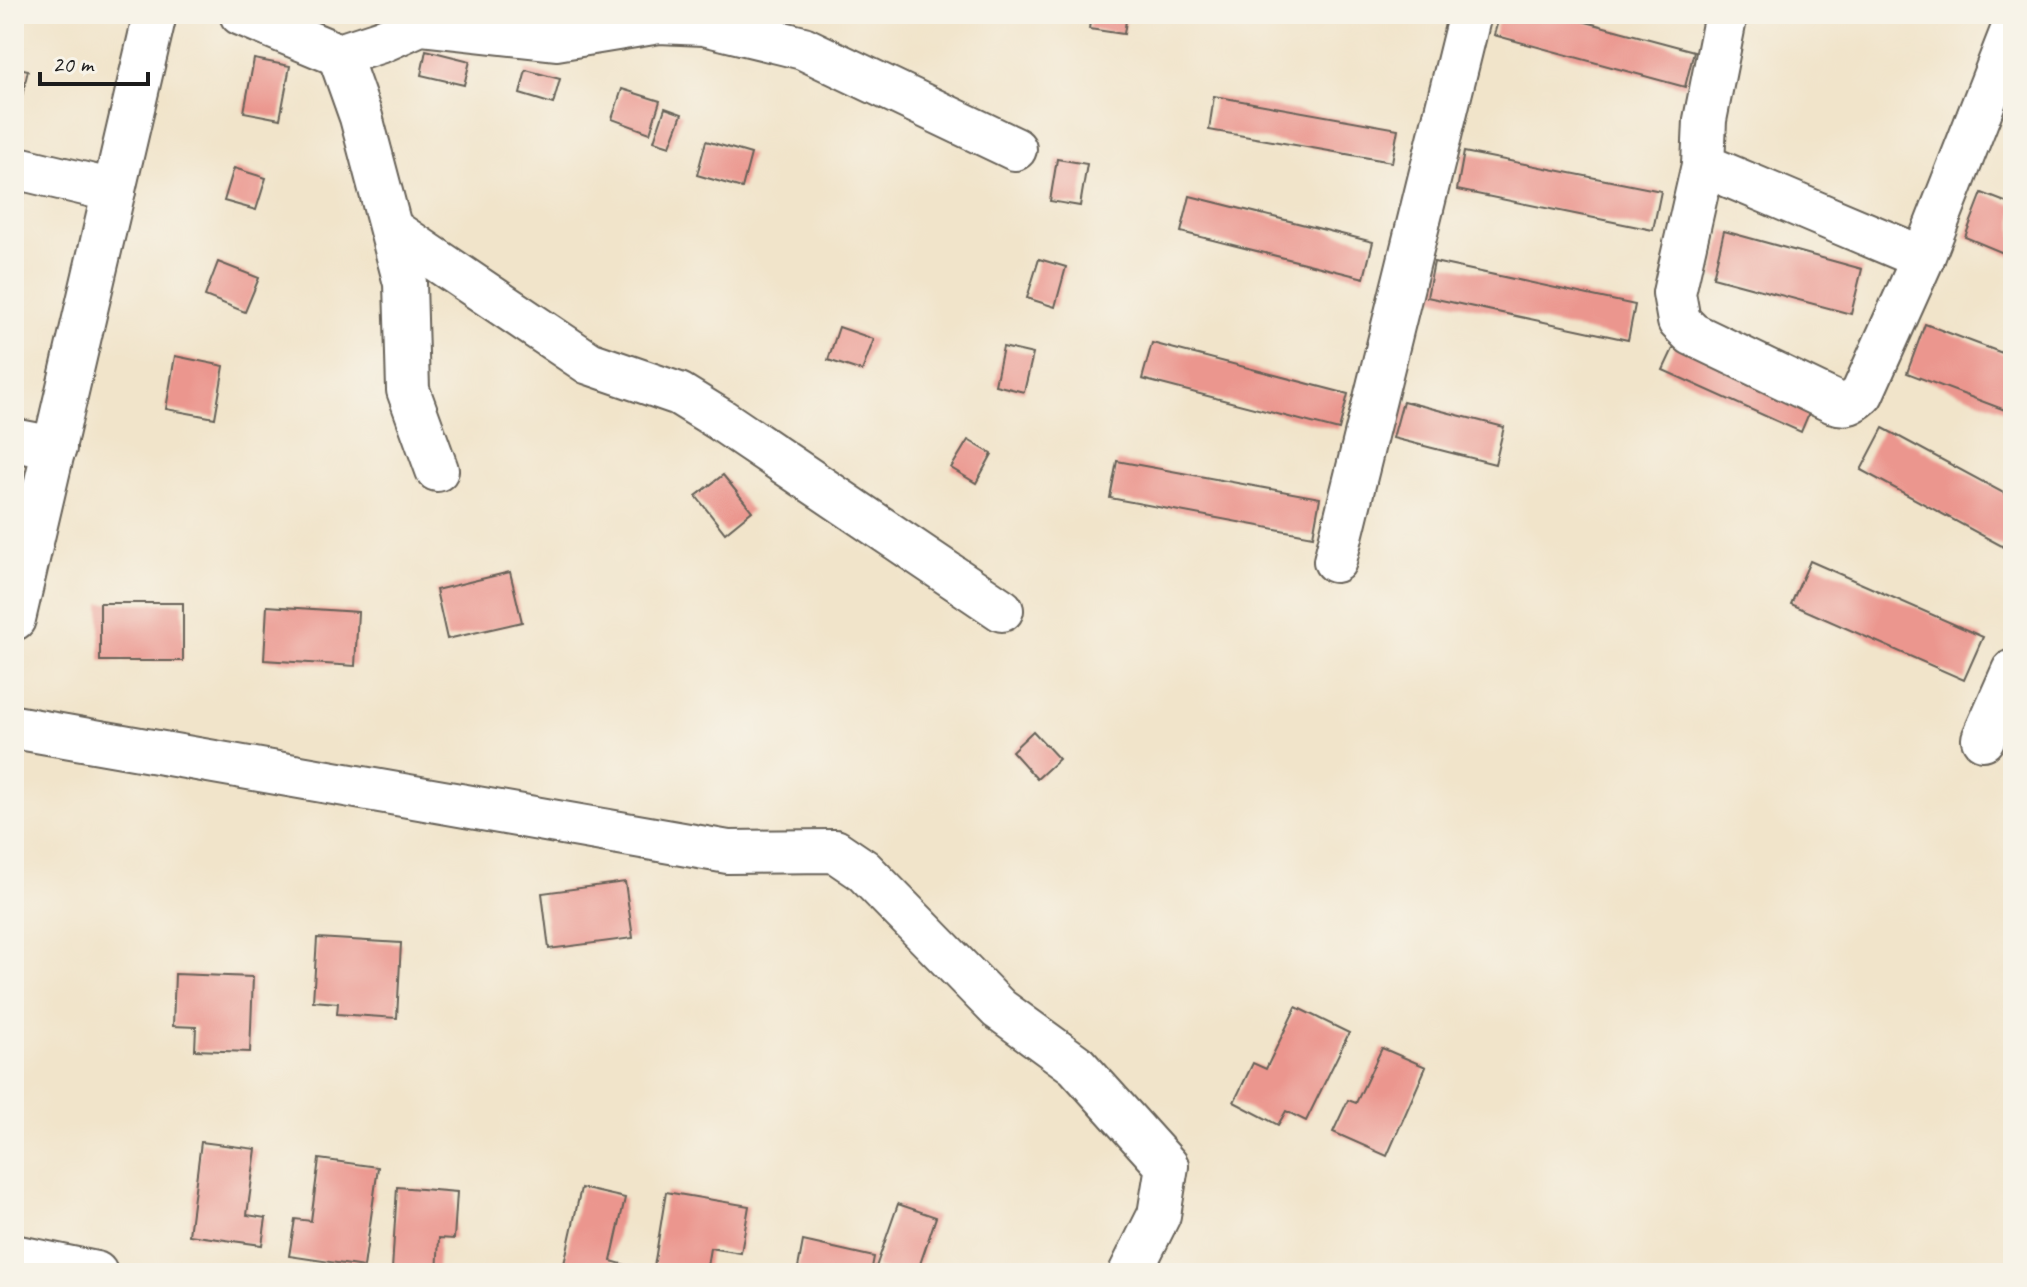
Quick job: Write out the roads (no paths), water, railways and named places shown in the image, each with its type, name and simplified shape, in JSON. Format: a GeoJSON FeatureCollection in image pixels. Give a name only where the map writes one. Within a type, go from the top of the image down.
{"type":"FeatureCollection","features":[{"type":"Feature","properties":{"kind":"street"},"geometry":{"type":"LineString","coordinates":[[14,619],[155,14]]}},
{"type":"Feature","properties":{"kind":"street"},"geometry":{"type":"LineString","coordinates":[[241,14],[339,55],[420,24],[556,39],[659,22],[806,31],[1015,149]]}},
{"type":"Feature","properties":{"kind":"street"},"geometry":{"type":"LineString","coordinates":[[1335,561],[1470,14]]}},
{"type":"Feature","properties":{"kind":"street"},"geometry":{"type":"LineString","coordinates":[[1726,14],[1705,120],[1703,165],[1674,293],[1679,321],[1692,334],[1844,405],[1862,394],[1923,258],[2013,28]]}},
{"type":"Feature","properties":{"kind":"street"},"geometry":{"type":"LineString","coordinates":[[339,55],[361,117],[405,283],[408,390],[437,470]]}},
{"type":"Feature","properties":{"kind":"street"},"geometry":{"type":"LineString","coordinates":[[1703,165],[1923,258]]}},
{"type":"Feature","properties":{"kind":"street"},"geometry":{"type":"LineString","coordinates":[[14,167],[114,191]]}},
{"type":"Feature","properties":{"kind":"street"},"geometry":{"type":"LineString","coordinates":[[392,230],[589,363],[679,394],[721,420],[1002,610]]}},
{"type":"Feature","properties":{"kind":"street"},"geometry":{"type":"LineString","coordinates":[[14,440],[55,448]]}},
{"type":"Feature","properties":{"kind":"street"},"geometry":{"type":"LineString","coordinates":[[1983,739],[2013,671]]}},
{"type":"Feature","properties":{"kind":"street"},"geometry":{"type":"LineString","coordinates":[[14,727],[728,852],[835,851],[863,870],[999,1009],[1076,1065],[1167,1166],[1159,1215],[1130,1273]]}},
{"type":"Feature","properties":{"kind":"street"},"geometry":{"type":"LineString","coordinates":[[14,1256],[96,1273]]}}]}
